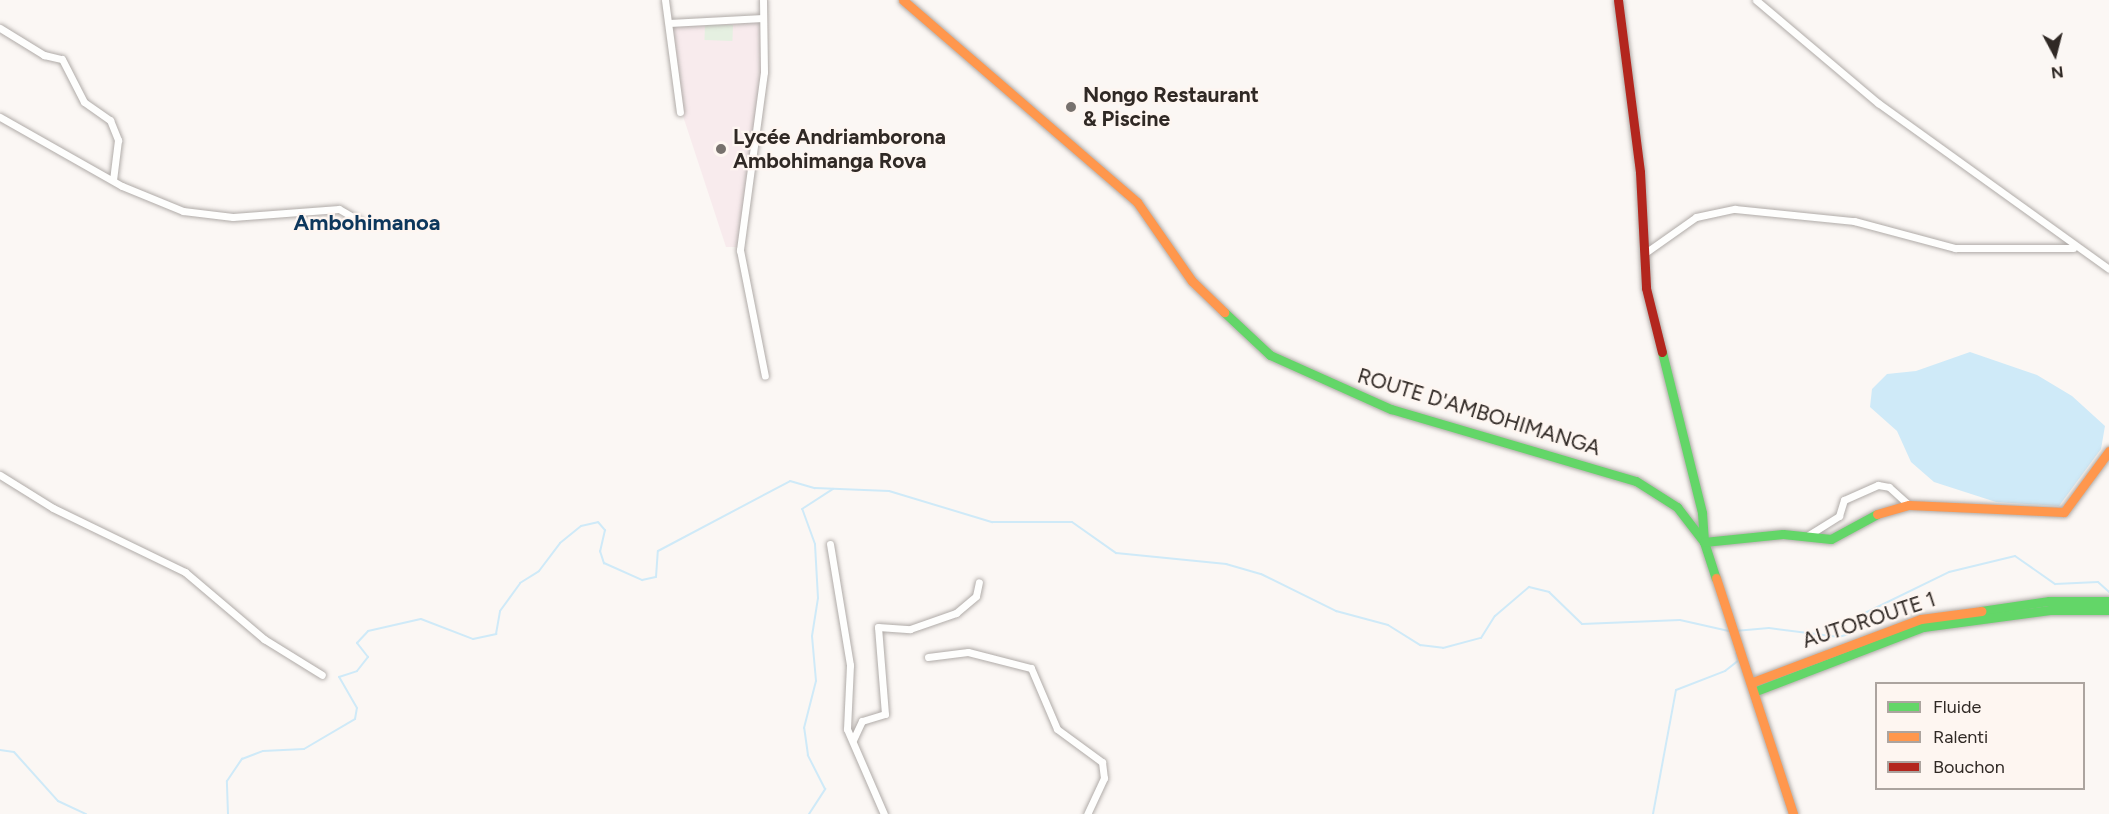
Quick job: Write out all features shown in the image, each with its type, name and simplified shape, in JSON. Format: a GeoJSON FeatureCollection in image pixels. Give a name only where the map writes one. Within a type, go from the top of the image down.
{"type":"FeatureCollection","features":[{"type":"Feature","properties":{"kind":"street"},"geometry":{"type":"LineString","coordinates":[[665,0],[680,112]]}},
{"type":"Feature","properties":{"kind":"street"},"geometry":{"type":"LineString","coordinates":[[763,0],[764,72],[740,250],[765,375]]}},
{"type":"Feature","properties":{"kind":"street","name":"ROUTE D'AMBOHIMANGA"},"geometry":{"type":"LineString","coordinates":[[903,0],[1105,171],[1137,202],[1192,281],[1269,355],[1391,409],[1636,482],[1677,507],[1704,542],[1754,687],[1793,814]]}},
{"type":"Feature","properties":{"kind":"street"},"geometry":{"type":"LineString","coordinates":[[1618,0],[1651,318],[1666,357],[1704,542],[1807,536],[1831,539],[1887,509],[1909,505],[2064,512],[2109,451]]}},
{"type":"Feature","properties":{"kind":"street"},"geometry":{"type":"LineString","coordinates":[[1755,0],[1878,103],[2073,248],[2109,269]]}},
{"type":"Feature","properties":{"kind":"street"},"geometry":{"type":"LineString","coordinates":[[669,23],[763,18]]}},
{"type":"Feature","properties":{"kind":"street"},"geometry":{"type":"LineString","coordinates":[[0,28],[44,55],[62,59],[84,102],[110,120],[118,140],[112,180]]}},
{"type":"Feature","properties":{"kind":"street"},"geometry":{"type":"LineString","coordinates":[[0,117],[112,180],[197,214],[233,217],[339,209],[360,221]]}},
{"type":"Feature","properties":{"kind":"street"},"geometry":{"type":"LineString","coordinates":[[1645,253],[1696,217],[1735,209],[1854,221],[1955,248],[2073,248]]}},
{"type":"Feature","properties":{"kind":"street"},"geometry":{"type":"LineString","coordinates":[[0,475],[53,508],[185,572],[264,639],[322,675]]}},
{"type":"Feature","properties":{"kind":"street"},"geometry":{"type":"LineString","coordinates":[[1807,536],[1839,516],[1844,500],[1878,485],[1889,487],[1909,505]]}},
{"type":"Feature","properties":{"kind":"street"},"geometry":{"type":"LineString","coordinates":[[830,544],[850,665],[847,729],[884,814]]}},
{"type":"Feature","properties":{"kind":"street"},"geometry":{"type":"LineString","coordinates":[[853,740],[862,721],[885,714],[878,627],[910,629],[956,612],[976,597],[979,582]]}},
{"type":"Feature","properties":{"kind":"street","name":"AUTOROUTE 1"},"geometry":{"type":"LineString","coordinates":[[1754,687],[1921,618],[2049,601],[2109,601]]}},
{"type":"Feature","properties":{"kind":"street","name":"AUTOROUTE 1"},"geometry":{"type":"LineString","coordinates":[[1754,687],[1923,627],[2050,610],[2109,610]]}},
{"type":"Feature","properties":{"kind":"street"},"geometry":{"type":"LineString","coordinates":[[928,657],[968,652],[1031,668],[1057,729],[1102,762],[1104,778],[1087,814]]}},
{"type":"Feature","properties":{"kind":"shaded area","name":"Lycée Andriamborona Ambohimanga Rova"},"geometry":{"type":"Polygon","coordinates":[[[689,19],[761,21],[762,69],[738,247],[726,247],[682,113],[673,23],[689,19]]]}},
{"type":"Feature","properties":{"kind":"green space"},"geometry":{"type":"Polygon","coordinates":[[[705,24],[733,25],[732,41],[704,40],[705,24]]]}},
{"type":"Feature","properties":{"kind":"water"},"geometry":{"type":"Polygon","coordinates":[[[1970,352],[2037,375],[2072,396],[2105,426],[2101,449],[2059,506],[1996,502],[1934,482],[1911,462],[1897,431],[1870,407],[1872,389],[1887,374],[1916,371],[1970,352]]]}},
{"type":"Feature","properties":{"kind":"waterway"},"geometry":{"type":"LineString","coordinates":[[228,814],[227,781],[242,759],[263,751],[304,749],[355,719],[357,708],[339,677],[357,671],[368,657],[357,643],[368,631],[421,619],[473,639],[496,634],[500,611],[520,583],[539,571],[560,543],[581,526],[598,522],[605,530],[600,551],[604,563],[642,580],[656,577],[658,551],[790,481],[815,488],[889,491],[992,522],[1072,522],[1116,553],[1226,564],[1261,574],[1336,611],[1388,625],[1420,645],[1443,648],[1481,638],[1495,616],[1529,587],[1549,592],[1582,624],[1680,620],[1729,631]]}},
{"type":"Feature","properties":{"kind":"waterway"},"geometry":{"type":"LineString","coordinates":[[809,814],[825,789],[808,755],[804,728],[816,681],[812,636],[818,598],[815,544],[802,509],[833,489]]}},
{"type":"Feature","properties":{"kind":"waterway"},"geometry":{"type":"LineString","coordinates":[[1735,631],[1769,628],[1839,637],[1849,634],[1863,614],[1949,572],[2015,556],[2055,584],[2098,582],[2109,592]]}},
{"type":"Feature","properties":{"kind":"waterway"},"geometry":{"type":"LineString","coordinates":[[1653,814],[1676,690],[1725,671],[1738,661],[1736,653]]}},
{"type":"Feature","properties":{"kind":"waterway"},"geometry":{"type":"LineString","coordinates":[[0,750],[14,752],[58,801],[86,814]]}},
{"type":"Feature","properties":{"kind":"traffic: fast"},"geometry":{"type":"LineString","coordinates":[[1224,312],[1270,355],[1391,409],[1636,481],[1677,507],[1704,542],[1716,578]]}},
{"type":"Feature","properties":{"kind":"traffic: fast"},"geometry":{"type":"LineString","coordinates":[[1662,352],[1702,513],[1704,542],[1783,534],[1831,539],[1877,514]]}},
{"type":"Feature","properties":{"kind":"traffic: fast"},"geometry":{"type":"LineString","coordinates":[[1981,611],[2049,601],[2109,601]]}},
{"type":"Feature","properties":{"kind":"traffic: fast"},"geometry":{"type":"LineString","coordinates":[[1756,691],[1923,627],[2050,610],[2109,610]]}},
{"type":"Feature","properties":{"kind":"traffic: slow"},"geometry":{"type":"LineString","coordinates":[[903,0],[1137,202],[1192,281],[1224,312]]}},
{"type":"Feature","properties":{"kind":"traffic: slow"},"geometry":{"type":"LineString","coordinates":[[1877,514],[1909,505],[2064,512],[2109,451]]}},
{"type":"Feature","properties":{"kind":"traffic: slow"},"geometry":{"type":"LineString","coordinates":[[1716,578],[1793,814]]}},
{"type":"Feature","properties":{"kind":"traffic: slow"},"geometry":{"type":"LineString","coordinates":[[1753,682],[1921,619],[1981,611]]}},
{"type":"Feature","properties":{"kind":"traffic: jam"},"geometry":{"type":"LineString","coordinates":[[1618,0],[1640,172],[1646,288],[1662,352]]}},
{"type":"Feature","properties":{"kind":"place","name":"Nongo Restaurant & Piscine"},"geometry":{"type":"Point","coordinates":[1071,107]}},
{"type":"Feature","properties":{"kind":"place","name":"Lycée Andriamborona Ambohimanga Rova"},"geometry":{"type":"Point","coordinates":[721,149]}},
{"type":"Feature","properties":{"kind":"district","name":"Ambohimanoa"},"geometry":{"type":"Point","coordinates":[367,223]}}]}
